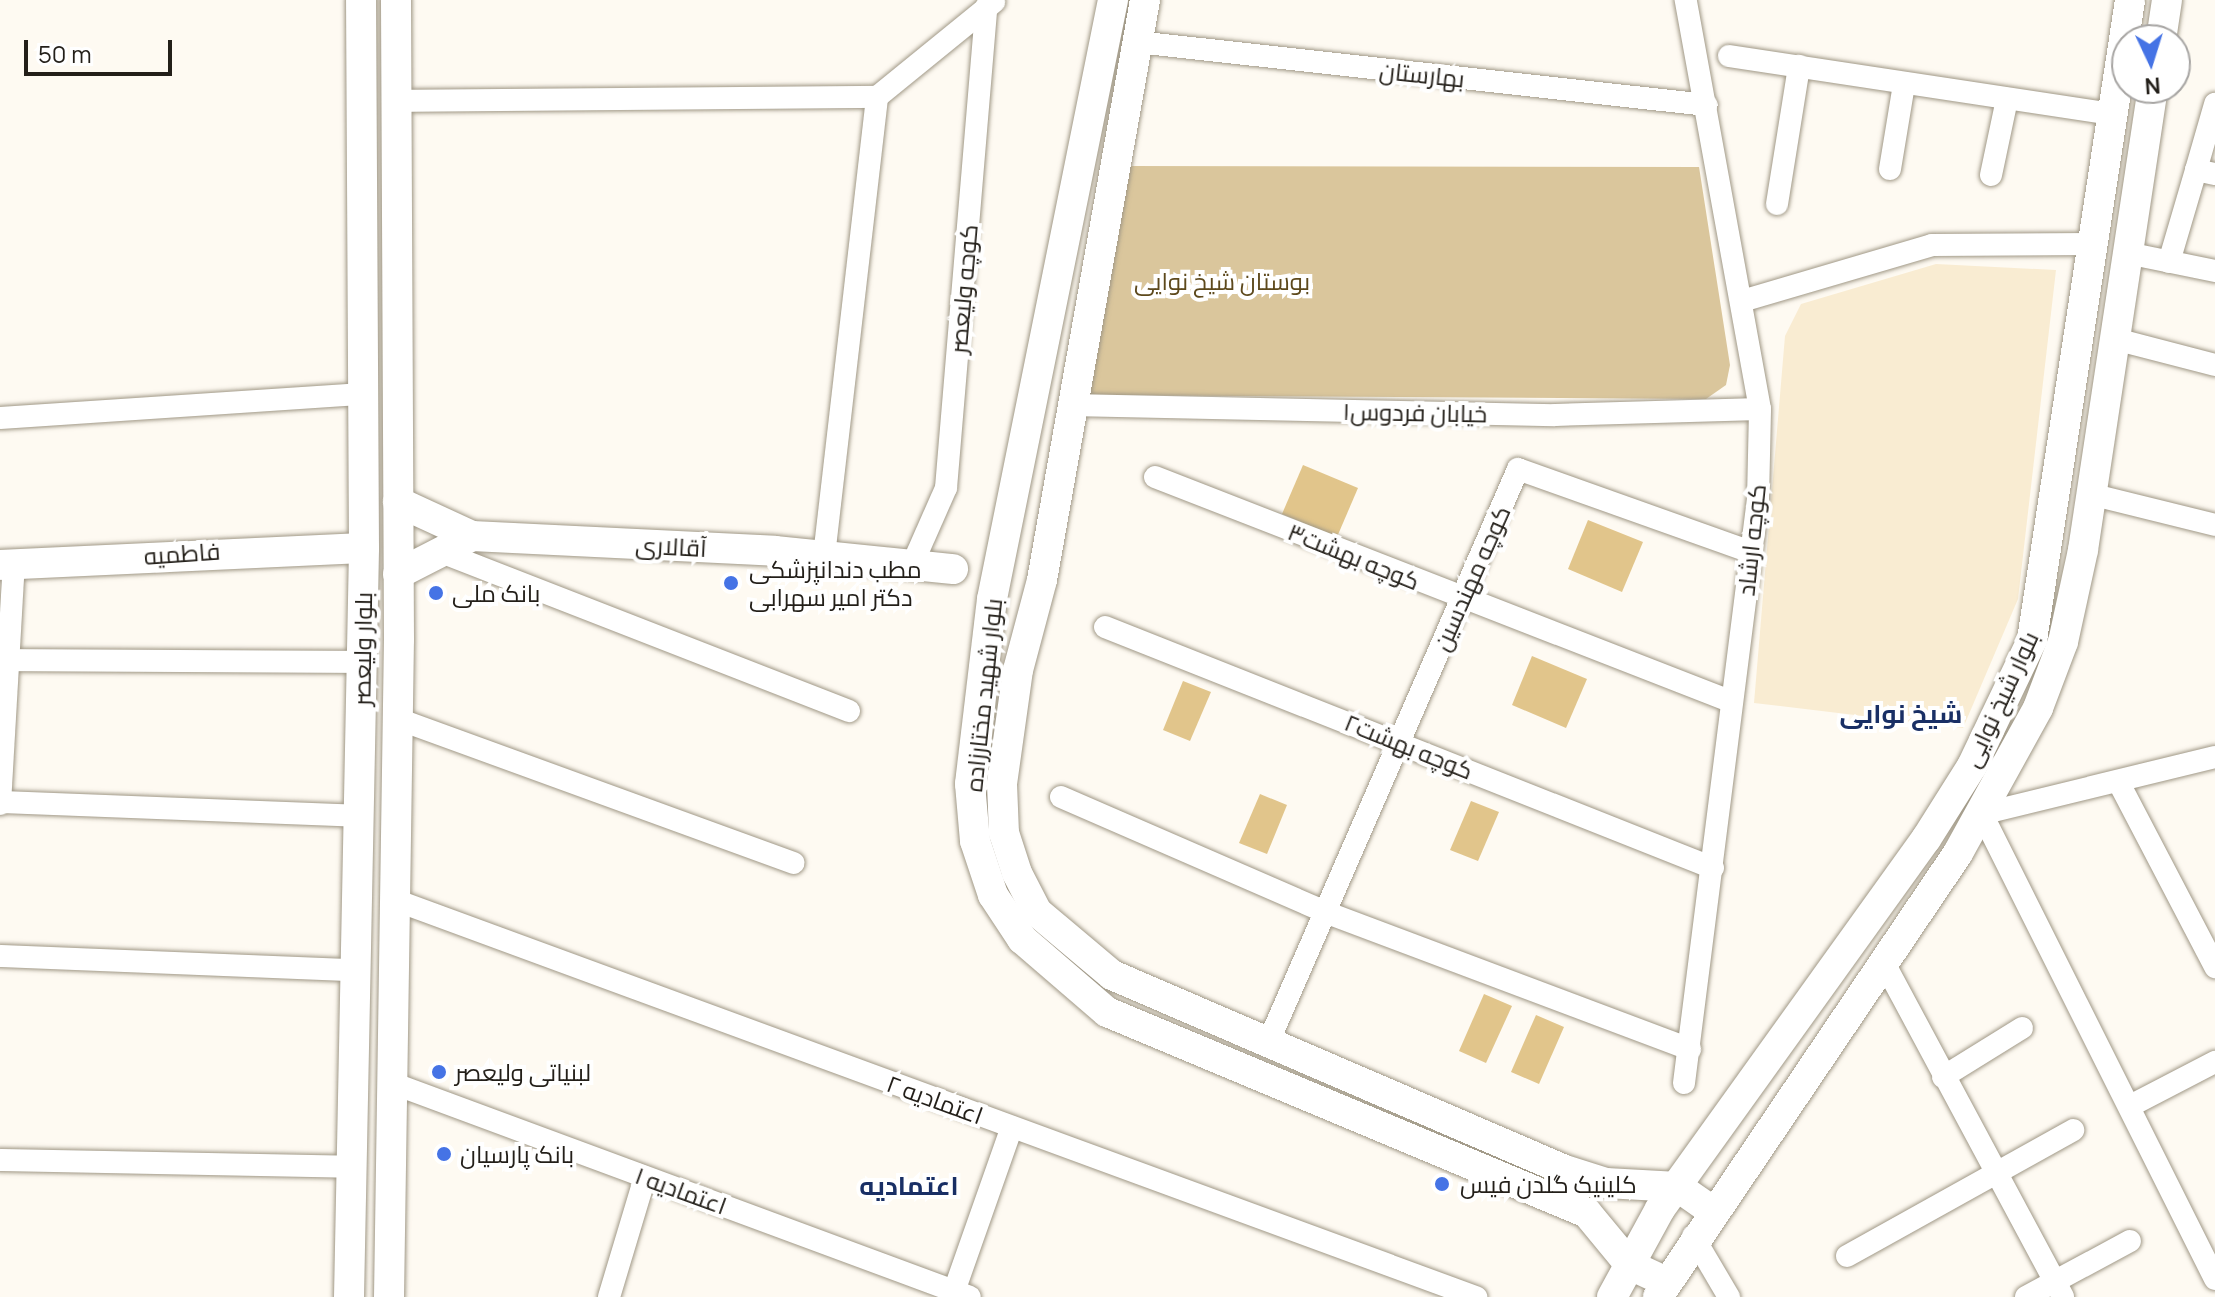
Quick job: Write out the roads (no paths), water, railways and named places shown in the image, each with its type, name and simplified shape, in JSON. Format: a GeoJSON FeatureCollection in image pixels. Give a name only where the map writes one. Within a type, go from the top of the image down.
{"type":"FeatureCollection","features":[{"type":"Feature","properties":{"kind":"main road","name":"بلوار ولیعصر"},"geometry":{"type":"LineString","coordinates":[[349,1297],[364,548],[361,0]]}},
{"type":"Feature","properties":{"kind":"main road","name":"بلوار ولیعصر"},"geometry":{"type":"LineString","coordinates":[[389,1297],[398,719],[394,294],[396,0]]}},
{"type":"Feature","properties":{"kind":"main road","name":"بلوار شهید مختارزاده"},"geometry":{"type":"LineString","coordinates":[[1113,0],[992,599],[970,784],[975,841],[993,895],[1022,939],[1107,1012],[1587,1213],[1630,1265],[1662,1290]]}},
{"type":"Feature","properties":{"kind":"main road","name":"بلوار شهید مختارزاده"},"geometry":{"type":"LineString","coordinates":[[1145,0],[1002,784],[1004,833],[1037,912],[1112,975],[1268,1043],[1565,1170],[1606,1183],[1678,1187]]}},
{"type":"Feature","properties":{"kind":"main road","name":"بلوار شیخ نوایی"},"geometry":{"type":"LineString","coordinates":[[1612,1297],[1678,1187],[1926,839],[1972,766],[2032,640],[2130,0]]}},
{"type":"Feature","properties":{"kind":"main road"},"geometry":{"type":"LineString","coordinates":[[2165,24],[2170,2]]}},
{"type":"Feature","properties":{"kind":"main road","name":"بلوار شیخ نوایی"},"geometry":{"type":"LineString","coordinates":[[1662,1290],[1693,1236],[1982,814],[2063,642],[2090,494],[2150,104]]}},
{"type":"Feature","properties":{"kind":"main road"},"geometry":{"type":"LineString","coordinates":[[361,294],[394,294]]}},
{"type":"Feature","properties":{"kind":"main road"},"geometry":{"type":"LineString","coordinates":[[398,502],[472,536]]}},
{"type":"Feature","properties":{"kind":"main road"},"geometry":{"type":"LineString","coordinates":[[398,574],[472,536]]}},
{"type":"Feature","properties":{"kind":"main road","name":"آقالاری"},"geometry":{"type":"LineString","coordinates":[[472,536],[824,556],[953,569]]}},
{"type":"Feature","properties":{"kind":"main road"},"geometry":{"type":"LineString","coordinates":[[1036,603],[1016,614],[953,569],[1006,541],[1028,537],[1045,555]]}},
{"type":"Feature","properties":{"kind":"main road","name":"فاطمیه"},"geometry":{"type":"LineString","coordinates":[[7,564],[364,548]]}},
{"type":"Feature","properties":{"kind":"main road"},"geometry":{"type":"LineString","coordinates":[[1678,1187],[1711,1210]]}},
{"type":"Feature","properties":{"kind":"street","name":"کوچه ارشاد"},"geometry":{"type":"LineString","coordinates":[[1684,1083],[1751,552],[1760,409],[1686,0]]}},
{"type":"Feature","properties":{"kind":"street"},"geometry":{"type":"LineString","coordinates":[[394,101],[877,97],[992,3]]}},
{"type":"Feature","properties":{"kind":"street","name":"کوچه ولیعصر"},"geometry":{"type":"LineString","coordinates":[[912,565],[946,488],[992,3]]}},
{"type":"Feature","properties":{"kind":"street","name":"بهارستان"},"geometry":{"type":"LineString","coordinates":[[1137,42],[1707,105]]}},
{"type":"Feature","properties":{"kind":"street"},"geometry":{"type":"LineString","coordinates":[[1729,56],[2112,114]]}},
{"type":"Feature","properties":{"kind":"street"},"geometry":{"type":"LineString","coordinates":[[1777,204],[1799,66]]}},
{"type":"Feature","properties":{"kind":"street"},"geometry":{"type":"LineString","coordinates":[[1890,169],[1904,84]]}},
{"type":"Feature","properties":{"kind":"street"},"geometry":{"type":"LineString","coordinates":[[824,556],[877,97]]}},
{"type":"Feature","properties":{"kind":"street"},"geometry":{"type":"LineString","coordinates":[[1991,175],[2007,99]]}},
{"type":"Feature","properties":{"kind":"street"},"geometry":{"type":"LineString","coordinates":[[2169,262],[2206,172],[2215,104]]}},
{"type":"Feature","properties":{"kind":"street"},"geometry":{"type":"LineString","coordinates":[[1742,301],[1932,245],[2091,244]]}},
{"type":"Feature","properties":{"kind":"street"},"geometry":{"type":"LineString","coordinates":[[2127,253],[2215,271]]}},
{"type":"Feature","properties":{"kind":"street"},"geometry":{"type":"LineString","coordinates":[[2115,339],[2215,365]]}},
{"type":"Feature","properties":{"kind":"street"},"geometry":{"type":"LineString","coordinates":[[0,418],[363,394]]}},
{"type":"Feature","properties":{"kind":"street","name":"خیابان فردوس۱"},"geometry":{"type":"LineString","coordinates":[[1070,405],[1555,415],[1760,409]]}},
{"type":"Feature","properties":{"kind":"street","name":"کوچه مهندسین"},"geometry":{"type":"LineString","coordinates":[[1268,1043],[1518,469],[1751,552]]}},
{"type":"Feature","properties":{"kind":"street","name":"کوچه بهشت۳"},"geometry":{"type":"LineString","coordinates":[[1155,477],[1732,702]]}},
{"type":"Feature","properties":{"kind":"street"},"geometry":{"type":"LineString","coordinates":[[2090,494],[2215,525]]}},
{"type":"Feature","properties":{"kind":"street"},"geometry":{"type":"LineString","coordinates":[[441,552],[849,711]]}},
{"type":"Feature","properties":{"kind":"street"},"geometry":{"type":"LineString","coordinates":[[7,564],[0,803],[359,816]]}},
{"type":"Feature","properties":{"kind":"street","name":"کوچه بهشت۲"},"geometry":{"type":"LineString","coordinates":[[1105,627],[1400,741],[1713,868]]}},
{"type":"Feature","properties":{"kind":"street"},"geometry":{"type":"LineString","coordinates":[[5,660],[360,662]]}},
{"type":"Feature","properties":{"kind":"street"},"geometry":{"type":"LineString","coordinates":[[398,719],[794,863]]}},
{"type":"Feature","properties":{"kind":"street"},"geometry":{"type":"LineString","coordinates":[[2215,757],[2119,783],[1982,814],[2215,1279]]}},
{"type":"Feature","properties":{"kind":"street"},"geometry":{"type":"LineString","coordinates":[[2119,783],[2215,967]]}},
{"type":"Feature","properties":{"kind":"street"},"geometry":{"type":"LineString","coordinates":[[1061,797],[1325,912],[1690,1049]]}},
{"type":"Feature","properties":{"kind":"street","name":"اعتمادیه ۲"},"geometry":{"type":"LineString","coordinates":[[395,900],[1476,1297]]}},
{"type":"Feature","properties":{"kind":"street"},"geometry":{"type":"LineString","coordinates":[[0,956],[355,970]]}},
{"type":"Feature","properties":{"kind":"street"},"geometry":{"type":"LineString","coordinates":[[1883,961],[2059,1290]]}},
{"type":"Feature","properties":{"kind":"street"},"geometry":{"type":"LineString","coordinates":[[1943,1077],[2022,1028]]}},
{"type":"Feature","properties":{"kind":"street"},"geometry":{"type":"LineString","coordinates":[[2130,1106],[2215,1062]]}},
{"type":"Feature","properties":{"kind":"street","name":"اعتمادیه ۱"},"geometry":{"type":"LineString","coordinates":[[392,1083],[959,1295]]}},
{"type":"Feature","properties":{"kind":"street"},"geometry":{"type":"LineString","coordinates":[[959,1295],[1012,1127]]}},
{"type":"Feature","properties":{"kind":"street"},"geometry":{"type":"LineString","coordinates":[[1847,1256],[1996,1176],[2073,1130]]}},
{"type":"Feature","properties":{"kind":"street"},"geometry":{"type":"LineString","coordinates":[[0,1160],[352,1167]]}},
{"type":"Feature","properties":{"kind":"street"},"geometry":{"type":"LineString","coordinates":[[609,1297],[645,1177]]}},
{"type":"Feature","properties":{"kind":"street"},"geometry":{"type":"LineString","coordinates":[[1693,1236],[1729,1297]]}},
{"type":"Feature","properties":{"kind":"street"},"geometry":{"type":"LineString","coordinates":[[2026,1297],[2059,1290],[2130,1241]]}},
{"type":"Feature","properties":{"kind":"place","name":"مطب دندانپزشکی دکتر امیر سهرابی"},"geometry":{"type":"Point","coordinates":[731,583]}},
{"type":"Feature","properties":{"kind":"place","name":"بانک ملی"},"geometry":{"type":"Point","coordinates":[436,593]}},
{"type":"Feature","properties":{"kind":"place","name":"لبنیاتی ولیعصر"},"geometry":{"type":"Point","coordinates":[439,1072]}},
{"type":"Feature","properties":{"kind":"place","name":"بانک پارسیان"},"geometry":{"type":"Point","coordinates":[444,1154]}},
{"type":"Feature","properties":{"kind":"place","name":"کلینیک گلدن فیس"},"geometry":{"type":"Point","coordinates":[1442,1184]}},
{"type":"Feature","properties":{"kind":"district","name":"شیخ نوایی"},"geometry":{"type":"Point","coordinates":[1901,714]}},
{"type":"Feature","properties":{"kind":"district","name":"اعتمادیه"},"geometry":{"type":"Point","coordinates":[909,1186]}},
{"type":"Feature","properties":{"kind":"park label","name":"بوستان شیخ نوایی"},"geometry":{"type":"Point","coordinates":[1222,281]}}]}
